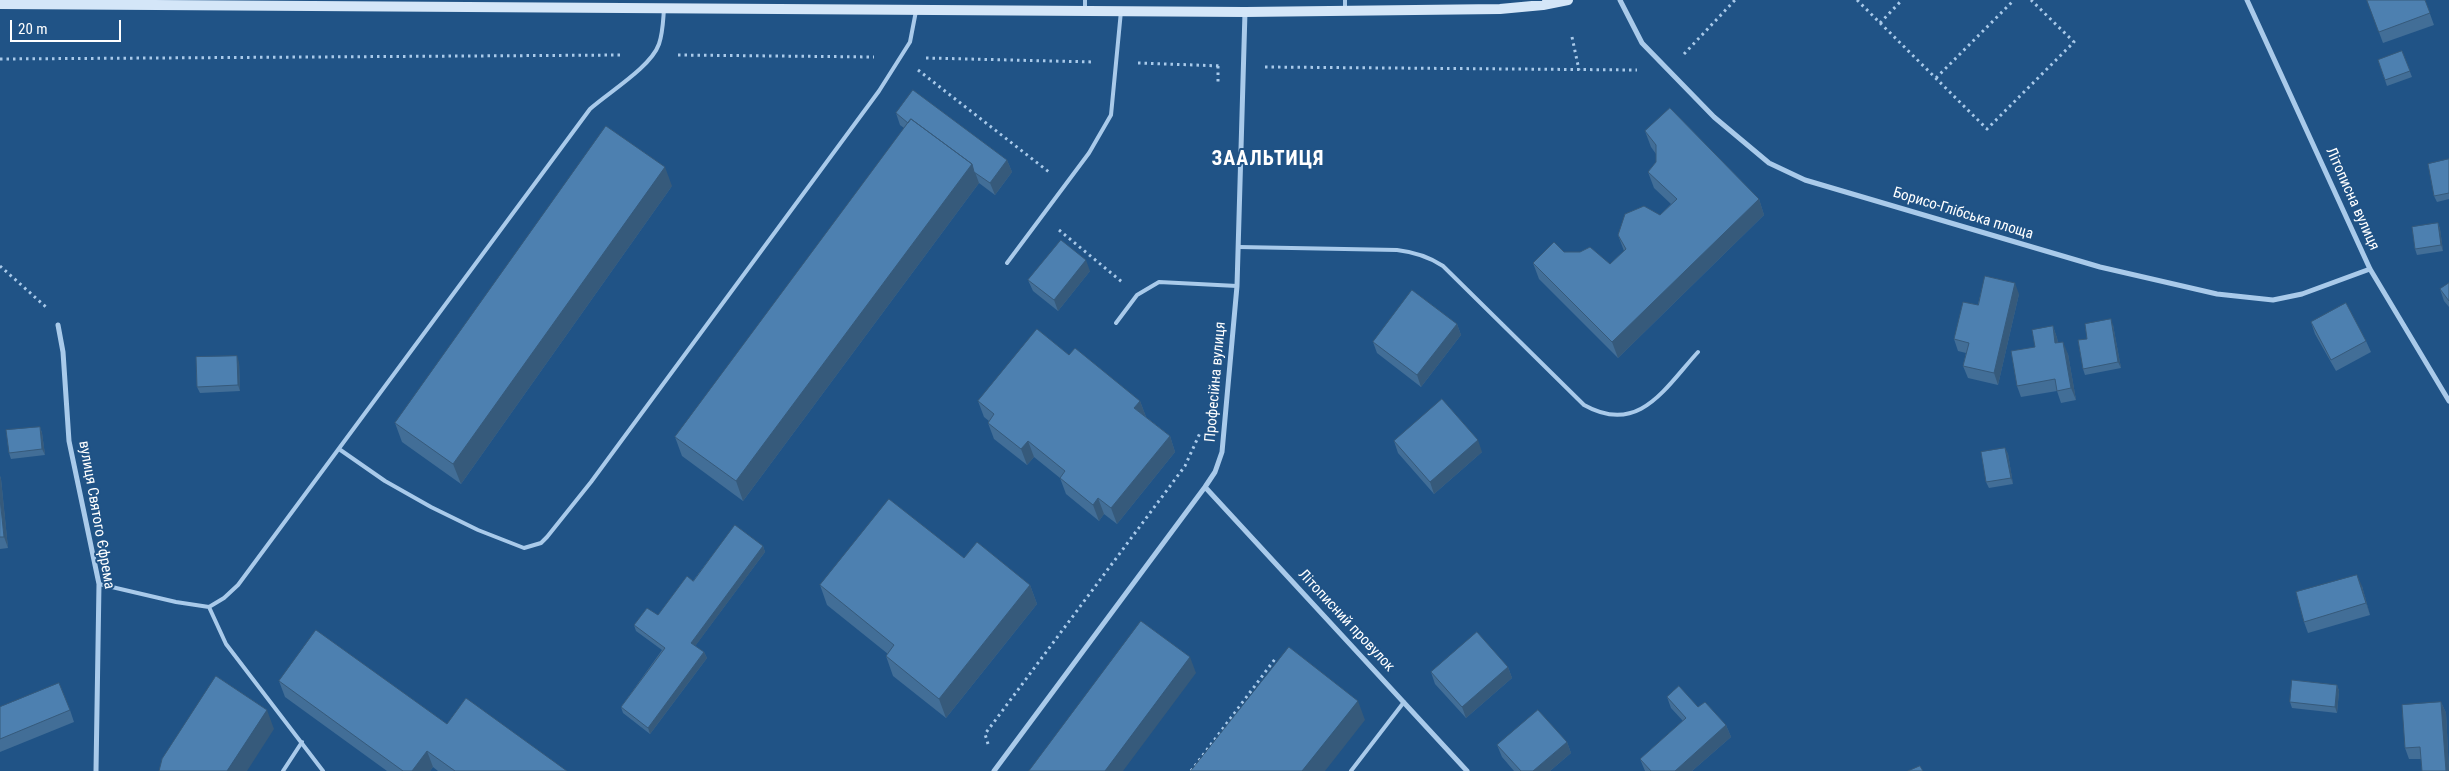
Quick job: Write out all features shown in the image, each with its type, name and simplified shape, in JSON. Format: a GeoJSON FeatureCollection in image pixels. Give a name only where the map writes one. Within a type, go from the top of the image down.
{"type":"FeatureCollection","features":[{"type":"Feature","properties":{"kind":"main road"},"geometry":{"type":"LineString","coordinates":[[0,4],[53,2],[593,3],[664,7],[916,10],[1085,5],[1121,11],[1345,12],[1500,9],[1543,5],[1568,0]]}},
{"type":"Feature","properties":{"kind":"street","name":"Борисо-Глібська площа"},"geometry":{"type":"LineString","coordinates":[[1620,0],[1642,43],[1714,117],[1770,163],[1805,180],[2100,267],[2217,294],[2273,300],[2302,294],[2370,269]]}},
{"type":"Feature","properties":{"kind":"street","name":"Літописна вулиця"},"geometry":{"type":"LineString","coordinates":[[2247,0],[2370,269],[2449,401]]}},
{"type":"Feature","properties":{"kind":"street","name":"Професійна вулиця"},"geometry":{"type":"LineString","coordinates":[[996,769],[1206,487],[1215,472],[1222,452],[1237,286],[1246,12]]}},
{"type":"Feature","properties":{"kind":"street","name":"вулиця Святого Єфрема"},"geometry":{"type":"LineString","coordinates":[[58,325],[63,352],[69,441],[99,584],[96,771]]}},
{"type":"Feature","properties":{"kind":"street","name":"Літописний провулок"},"geometry":{"type":"LineString","coordinates":[[1206,487],[1468,771]]}},
{"type":"Feature","properties":{"kind":"lane"},"geometry":{"type":"LineString","coordinates":[[1345,12],[1346,0]]}},
{"type":"Feature","properties":{"kind":"lane"},"geometry":{"type":"LineString","coordinates":[[99,584],[176,602],[209,607],[224,598],[238,585],[590,109],[642,68],[653,55],[662,31],[664,7]]}},
{"type":"Feature","properties":{"kind":"lane"},"geometry":{"type":"LineString","coordinates":[[339,449],[385,481],[478,530],[524,548],[542,543],[564,517],[820,173],[902,57],[914,29],[916,10]]}},
{"type":"Feature","properties":{"kind":"lane"},"geometry":{"type":"LineString","coordinates":[[1007,263],[1089,154],[1111,115],[1121,11]]}},
{"type":"Feature","properties":{"kind":"lane"},"geometry":{"type":"LineString","coordinates":[[1239,248],[1397,250],[1412,252],[1434,259],[1584,405],[1605,415],[1622,416],[1644,408],[1698,352]]}},
{"type":"Feature","properties":{"kind":"lane"},"geometry":{"type":"LineString","coordinates":[[1116,323],[1137,295],[1159,282],[1237,286]]}},
{"type":"Feature","properties":{"kind":"lane"},"geometry":{"type":"LineString","coordinates":[[209,607],[226,644],[323,771]]}},
{"type":"Feature","properties":{"kind":"lane"},"geometry":{"type":"LineString","coordinates":[[1351,771],[1404,702]]}},
{"type":"Feature","properties":{"kind":"lane"},"geometry":{"type":"LineString","coordinates":[[283,771],[302,742]]}},
{"type":"Feature","properties":{"kind":"path"},"geometry":{"type":"LineString","coordinates":[[1857,0],[1987,129],[2074,42],[2031,0]]}},
{"type":"Feature","properties":{"kind":"path"},"geometry":{"type":"LineString","coordinates":[[1880,23],[1902,0]]}},
{"type":"Feature","properties":{"kind":"path"},"geometry":{"type":"LineString","coordinates":[[1936,78],[2014,0]]}},
{"type":"Feature","properties":{"kind":"path"},"geometry":{"type":"LineString","coordinates":[[1572,37],[1579,70]]}},
{"type":"Feature","properties":{"kind":"path"},"geometry":{"type":"LineString","coordinates":[[902,57],[1066,185]]}},
{"type":"Feature","properties":{"kind":"path"},"geometry":{"type":"LineString","coordinates":[[1218,66],[1218,92]]}},
{"type":"Feature","properties":{"kind":"path"},"geometry":{"type":"LineString","coordinates":[[1042,216],[1137,295]]}},
{"type":"Feature","properties":{"kind":"path"},"geometry":{"type":"LineString","coordinates":[[0,266],[46,306],[58,325]]}},
{"type":"Feature","properties":{"kind":"path"},"geometry":{"type":"LineString","coordinates":[[996,769],[985,734],[1185,466],[1200,431]]}},
{"type":"Feature","properties":{"kind":"path"},"geometry":{"type":"LineString","coordinates":[[1191,771],[1275,659]]}},
{"type":"Feature","properties":{"kind":"building"},"geometry":{"type":"Polygon","coordinates":[[[2367,0],[2425,0],[2430,13],[2379,32],[2367,0]]]}},
{"type":"Feature","properties":{"kind":"building"},"geometry":{"type":"Polygon","coordinates":[[[2402,51],[2410,71],[2385,80],[2378,60],[2402,51]]]}},
{"type":"Feature","properties":{"kind":"building"},"geometry":{"type":"Polygon","coordinates":[[[913,90],[1007,160],[990,183],[974,172],[972,164],[911,119],[908,123],[896,113],[913,90]]]}},
{"type":"Feature","properties":{"kind":"building"},"geometry":{"type":"Polygon","coordinates":[[[1670,108],[1759,199],[1612,342],[1533,263],[1554,242],[1564,252],[1580,252],[1590,247],[1610,264],[1626,249],[1618,235],[1625,214],[1644,206],[1660,215],[1677,199],[1648,172],[1656,162],[1656,145],[1645,131],[1670,108]]]}},
{"type":"Feature","properties":{"kind":"building"},"geometry":{"type":"Polygon","coordinates":[[[911,119],[972,164],[736,481],[675,437],[911,119]]]}},
{"type":"Feature","properties":{"kind":"building"},"geometry":{"type":"Polygon","coordinates":[[[606,126],[665,167],[453,464],[395,423],[606,126]]]}},
{"type":"Feature","properties":{"kind":"building"},"geometry":{"type":"Polygon","coordinates":[[[2449,159],[2449,193],[2434,196],[2428,164],[2449,159]]]}},
{"type":"Feature","properties":{"kind":"building"},"geometry":{"type":"Polygon","coordinates":[[[2438,223],[2441,245],[2415,249],[2412,227],[2438,223]]]}},
{"type":"Feature","properties":{"kind":"building"},"geometry":{"type":"Polygon","coordinates":[[[1061,240],[1086,260],[1054,300],[1028,280],[1061,240]]]}},
{"type":"Feature","properties":{"kind":"building"},"geometry":{"type":"Polygon","coordinates":[[[1985,276],[2015,283],[1994,373],[1963,366],[1969,343],[1954,339],[1963,302],[1978,305],[1985,276]]]}},
{"type":"Feature","properties":{"kind":"building"},"geometry":{"type":"Polygon","coordinates":[[[2449,283],[2449,301],[2440,289],[2449,283]]]}},
{"type":"Feature","properties":{"kind":"building"},"geometry":{"type":"Polygon","coordinates":[[[1412,290],[1457,324],[1417,375],[1373,342],[1412,290]]]}},
{"type":"Feature","properties":{"kind":"building"},"geometry":{"type":"Polygon","coordinates":[[[2346,303],[2366,341],[2331,360],[2311,322],[2346,303]]]}},
{"type":"Feature","properties":{"kind":"building"},"geometry":{"type":"Polygon","coordinates":[[[2111,319],[2118,362],[2083,369],[2078,340],[2087,339],[2085,324],[2111,319]]]}},
{"type":"Feature","properties":{"kind":"building"},"geometry":{"type":"Polygon","coordinates":[[[2053,326],[2055,343],[2063,342],[2071,388],[2057,391],[2055,379],[2017,386],[2011,351],[2035,347],[2032,330],[2053,326]]]}},
{"type":"Feature","properties":{"kind":"building"},"geometry":{"type":"Polygon","coordinates":[[[1037,329],[1069,355],[1075,348],[1140,401],[1134,408],[1170,436],[1111,508],[1098,498],[1093,505],[1060,478],[1065,471],[1028,441],[1021,449],[988,423],[994,414],[978,401],[1037,329]]]}},
{"type":"Feature","properties":{"kind":"building"},"geometry":{"type":"Polygon","coordinates":[[[237,356],[238,385],[197,387],[196,357],[237,356]]]}},
{"type":"Feature","properties":{"kind":"building"},"geometry":{"type":"Polygon","coordinates":[[[1442,399],[1478,440],[1430,482],[1394,441],[1442,399]]]}},
{"type":"Feature","properties":{"kind":"building"},"geometry":{"type":"Polygon","coordinates":[[[40,427],[42,449],[9,453],[6,430],[40,427]]]}},
{"type":"Feature","properties":{"kind":"building"},"geometry":{"type":"Polygon","coordinates":[[[2005,448],[2011,478],[1986,482],[1981,452],[2005,448]]]}},
{"type":"Feature","properties":{"kind":"building"},"geometry":{"type":"Polygon","coordinates":[[[0,498],[4,537],[0,537],[0,498]]]}},
{"type":"Feature","properties":{"kind":"building"},"geometry":{"type":"Polygon","coordinates":[[[889,499],[964,558],[977,542],[1030,585],[939,699],[886,656],[894,645],[820,585],[889,499]]]}},
{"type":"Feature","properties":{"kind":"building"},"geometry":{"type":"Polygon","coordinates":[[[735,525],[763,546],[691,643],[704,652],[648,728],[621,707],[665,648],[634,625],[647,608],[658,615],[687,576],[693,581],[735,525]]]}},
{"type":"Feature","properties":{"kind":"building"},"geometry":{"type":"Polygon","coordinates":[[[2357,575],[2366,603],[2304,622],[2296,592],[2357,575]]]}},
{"type":"Feature","properties":{"kind":"building"},"geometry":{"type":"Polygon","coordinates":[[[1141,621],[1190,657],[1105,771],[1029,771],[1141,621]]]}},
{"type":"Feature","properties":{"kind":"building"},"geometry":{"type":"Polygon","coordinates":[[[316,630],[447,724],[466,698],[567,771],[455,771],[427,751],[412,771],[403,771],[279,681],[316,630]]]}},
{"type":"Feature","properties":{"kind":"building"},"geometry":{"type":"Polygon","coordinates":[[[1477,632],[1508,667],[1462,707],[1431,672],[1477,632]]]}},
{"type":"Feature","properties":{"kind":"building"},"geometry":{"type":"Polygon","coordinates":[[[1289,647],[1358,701],[1302,771],[1191,771],[1289,647]]]}},
{"type":"Feature","properties":{"kind":"building"},"geometry":{"type":"Polygon","coordinates":[[[216,676],[267,710],[227,771],[159,771],[162,759],[216,676]]]}},
{"type":"Feature","properties":{"kind":"building"},"geometry":{"type":"Polygon","coordinates":[[[2292,680],[2337,685],[2335,707],[2290,702],[2292,680]]]}},
{"type":"Feature","properties":{"kind":"building"},"geometry":{"type":"Polygon","coordinates":[[[59,683],[70,710],[0,739],[0,707],[59,683]]]}},
{"type":"Feature","properties":{"kind":"building"},"geometry":{"type":"Polygon","coordinates":[[[1679,686],[1698,707],[1705,702],[1726,725],[1675,771],[1651,771],[1640,759],[1686,718],[1667,697],[1679,686]]]}},
{"type":"Feature","properties":{"kind":"building"},"geometry":{"type":"Polygon","coordinates":[[[2441,702],[2446,771],[2422,771],[2420,747],[2405,748],[2402,705],[2441,702]]]}},
{"type":"Feature","properties":{"kind":"building"},"geometry":{"type":"Polygon","coordinates":[[[1538,710],[1567,742],[1533,771],[1521,771],[1497,745],[1538,710]]]}},
{"type":"Feature","properties":{"kind":"building"},"geometry":{"type":"Polygon","coordinates":[[[1920,766],[1923,771],[1908,771],[1920,766]]]}},
{"type":"Feature","properties":{"kind":"district","name":"ЗААЛЬТИЦЯ"},"geometry":{"type":"Point","coordinates":[1268,160]}}]}
